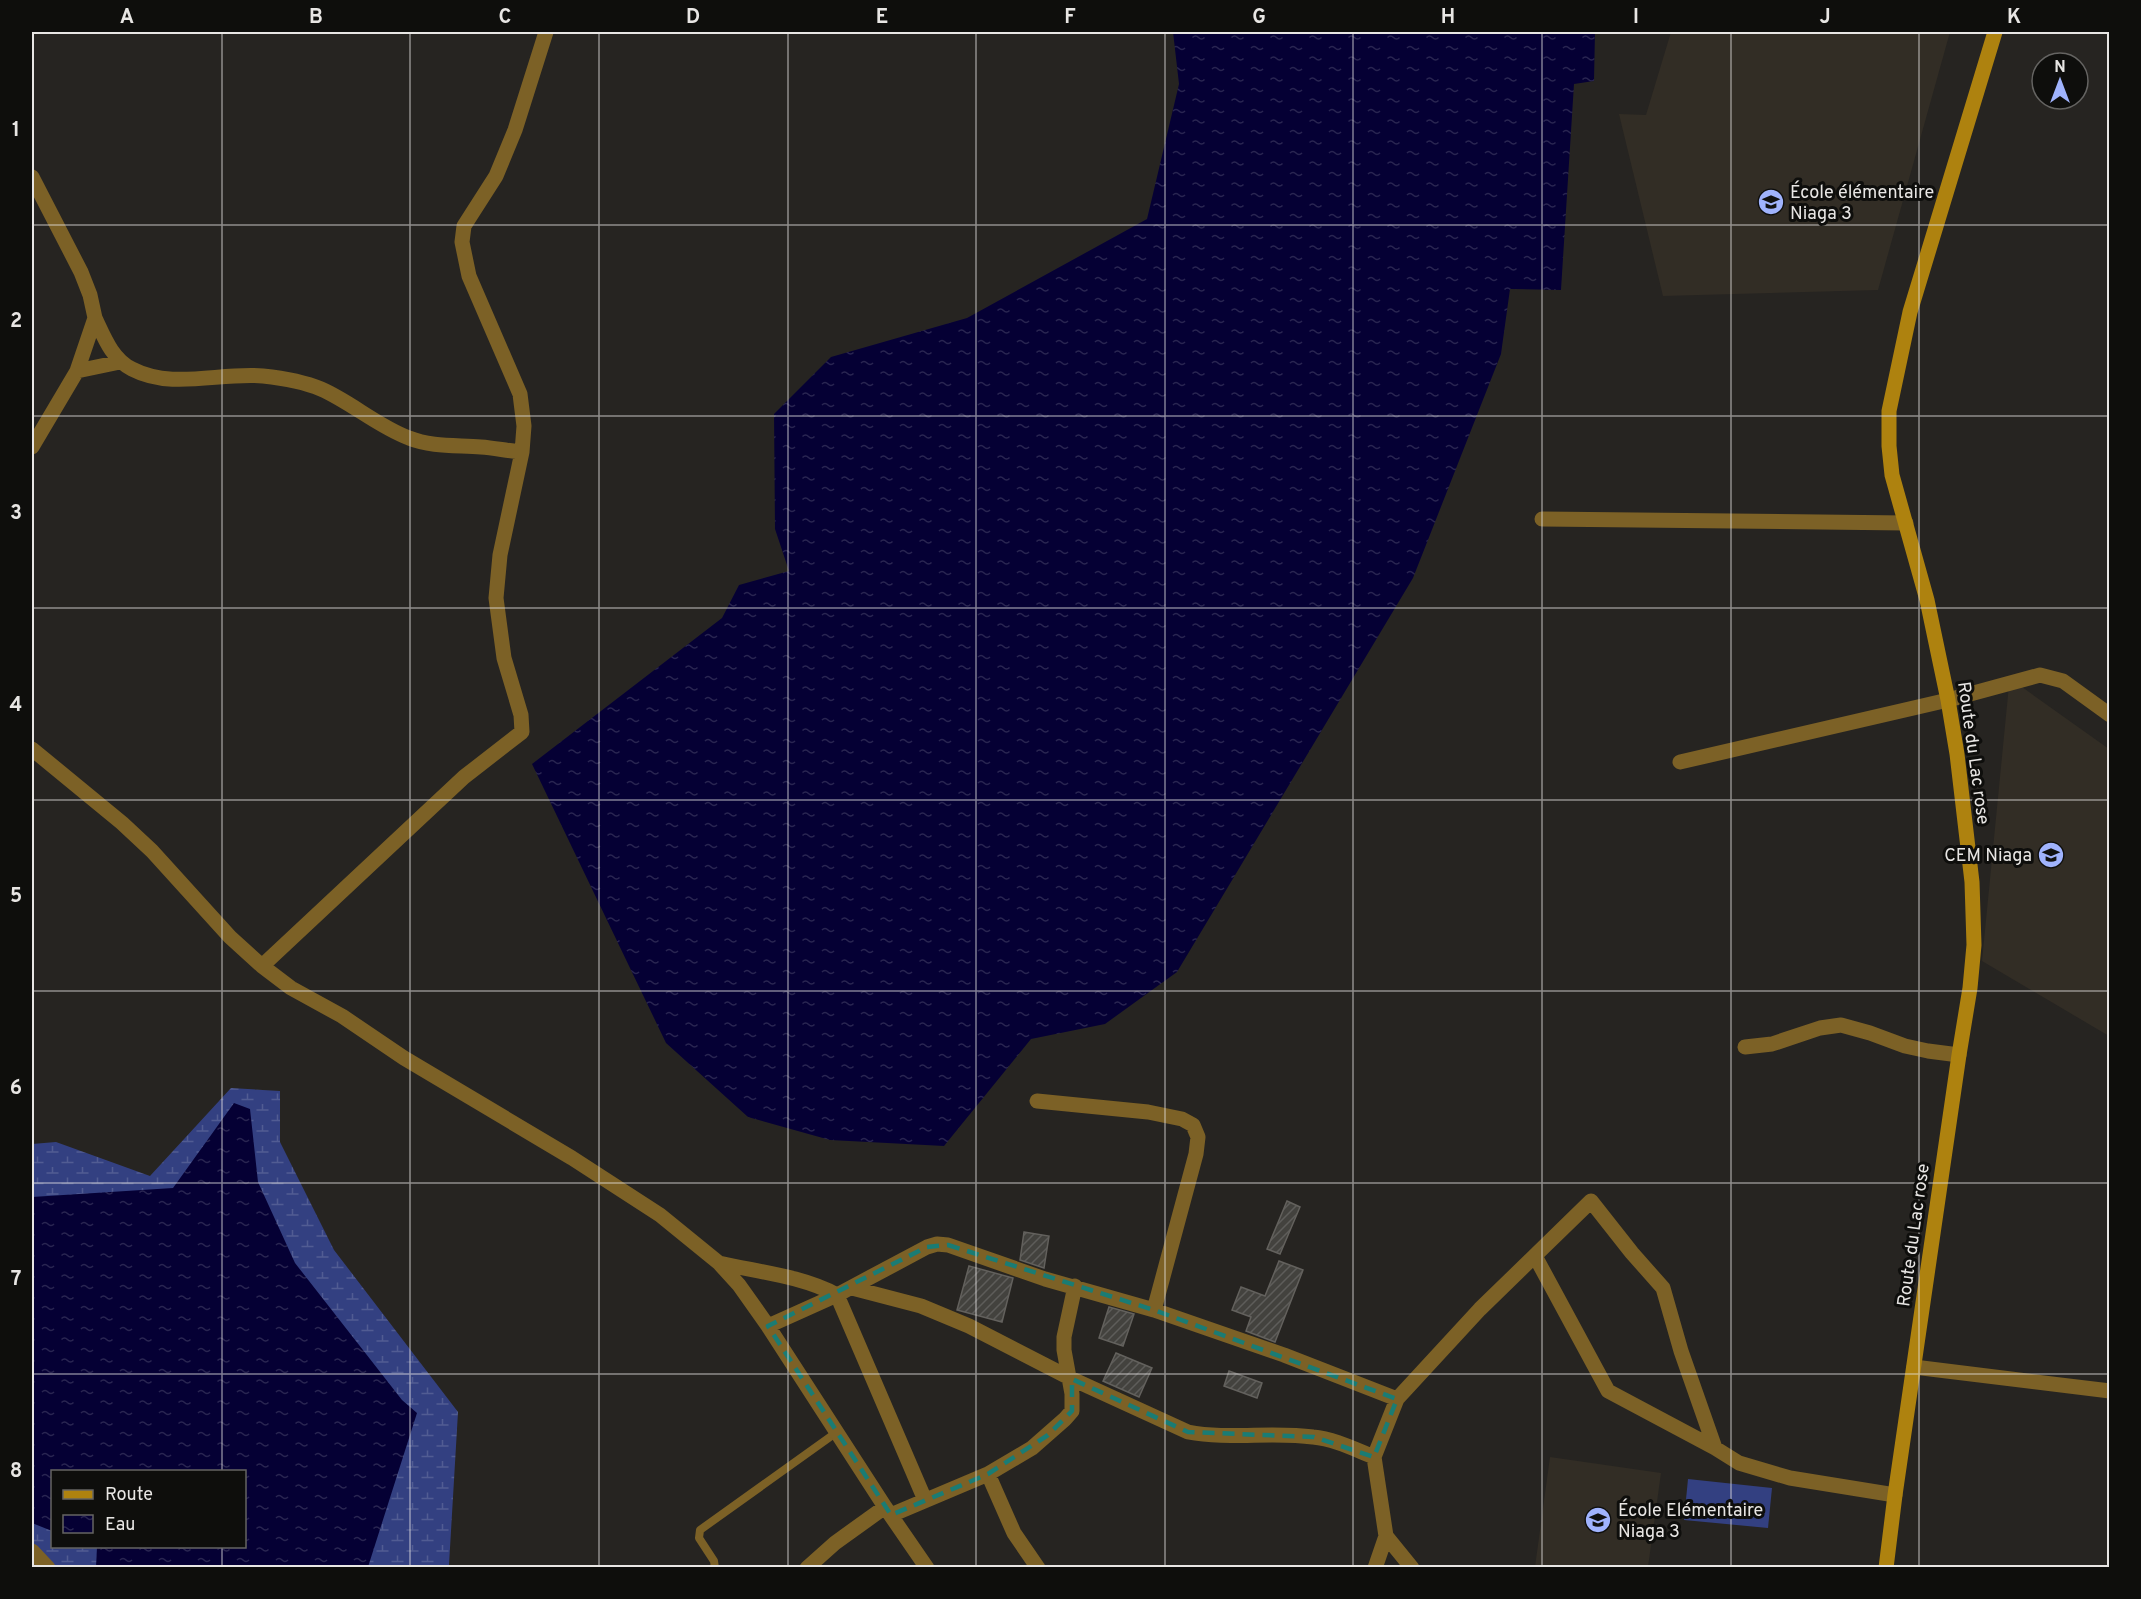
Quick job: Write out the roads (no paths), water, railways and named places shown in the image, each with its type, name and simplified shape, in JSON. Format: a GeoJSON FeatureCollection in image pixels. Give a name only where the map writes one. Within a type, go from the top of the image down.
{"type":"FeatureCollection","features":[{"type":"Feature","properties":{"kind":"main road","name":"Route du Lac rose"},"geometry":{"type":"LineString","coordinates":[[1886,1568],[1970,988],[1974,945],[1972,882],[1957,754],[1927,600],[1892,475],[1889,411],[1910,312],[1995,32]]}},
{"type":"Feature","properties":{"kind":"street"},"geometry":{"type":"LineString","coordinates":[[262,966],[464,777],[522,732],[521,715],[504,658],[496,598],[500,555],[522,453],[524,426],[520,394],[469,276],[462,242],[464,226],[496,176],[515,130],[546,32]]}},
{"type":"Feature","properties":{"kind":"street"},"geometry":{"type":"LineString","coordinates":[[32,177],[81,272],[90,295],[95,318],[107,344],[120,362],[148,376],[172,380],[260,376],[292,380],[321,389],[384,427],[410,439],[440,445],[483,447],[522,453]]}},
{"type":"Feature","properties":{"kind":"street"},"geometry":{"type":"LineString","coordinates":[[32,447],[77,371],[95,318]]}},
{"type":"Feature","properties":{"kind":"street"},"geometry":{"type":"LineString","coordinates":[[77,371],[120,362]]}},
{"type":"Feature","properties":{"kind":"street"},"geometry":{"type":"LineString","coordinates":[[1542,519],[1905,523]]}},
{"type":"Feature","properties":{"kind":"street"},"geometry":{"type":"LineString","coordinates":[[1680,762],[1948,700],[2040,675],[2063,681],[2109,715]]}},
{"type":"Feature","properties":{"kind":"street"},"geometry":{"type":"LineString","coordinates":[[32,749],[144,844],[230,937],[291,988],[342,1016],[404,1058],[572,1158],[660,1215],[719,1263],[739,1285],[768,1326],[927,1568]]}},
{"type":"Feature","properties":{"kind":"street"},"geometry":{"type":"LineString","coordinates":[[1745,1047],[1772,1044],[1820,1028],[1841,1025],[1905,1046],[1959,1055]]}},
{"type":"Feature","properties":{"kind":"street"},"geometry":{"type":"LineString","coordinates":[[1037,1101],[1148,1112],[1182,1119],[1193,1125],[1198,1137],[1196,1154],[1154,1310]]}},
{"type":"Feature","properties":{"kind":"street"},"geometry":{"type":"LineString","coordinates":[[1375,1568],[1386,1536],[1374,1457],[1397,1399],[1480,1309],[1592,1201],[1632,1253],[1663,1288],[1681,1351],[1715,1448]]}},
{"type":"Feature","properties":{"kind":"street"},"geometry":{"type":"LineString","coordinates":[[768,1326],[852,1288],[889,1266],[937,1244],[948,1245],[1027,1273],[1154,1310],[1397,1399]]}},
{"type":"Feature","properties":{"kind":"street"},"geometry":{"type":"LineString","coordinates":[[1535,1256],[1608,1391],[1715,1448],[1738,1463],[1790,1478],[1895,1496]]}},
{"type":"Feature","properties":{"kind":"street"},"geometry":{"type":"LineString","coordinates":[[719,1263],[803,1281],[837,1295],[925,1500]]}},
{"type":"Feature","properties":{"kind":"street"},"geometry":{"type":"LineString","coordinates":[[807,1568],[835,1543],[888,1511],[925,1500],[988,1474],[1032,1448],[1065,1419],[1072,1411],[1064,1337],[1075,1286]]}},
{"type":"Feature","properties":{"kind":"street"},"geometry":{"type":"LineString","coordinates":[[852,1288],[921,1306],[969,1326],[1070,1378],[1188,1432],[1203,1435],[1314,1437],[1334,1441],[1374,1457]]}},
{"type":"Feature","properties":{"kind":"street"},"geometry":{"type":"LineString","coordinates":[[1914,1367],[2109,1391]]}},
{"type":"Feature","properties":{"kind":"street"},"geometry":{"type":"LineString","coordinates":[[988,1474],[1014,1533],[1038,1568]]}},
{"type":"Feature","properties":{"kind":"street"},"geometry":{"type":"LineString","coordinates":[[1386,1536],[1412,1568]]}},
{"type":"Feature","properties":{"kind":"street"},"geometry":{"type":"LineString","coordinates":[[32,1551],[48,1568]]}},
{"type":"Feature","properties":{"kind":"lane"},"geometry":{"type":"LineString","coordinates":[[715,1568],[714,1561],[699,1538],[700,1530],[837,1432]]}},
{"type":"Feature","properties":{"kind":"water"},"geometry":{"type":"Polygon","coordinates":[[[1173,32],[1595,32],[1594,81],[1574,84],[1561,290],[1510,289],[1501,354],[1413,578],[1177,972],[1105,1024],[1031,1039],[944,1146],[830,1140],[748,1117],[666,1043],[532,764],[722,618],[739,585],[789,571],[775,529],[774,414],[831,357],[967,318],[1147,219],[1179,84],[1173,32]]]}},
{"type":"Feature","properties":{"kind":"water"},"geometry":{"type":"Polygon","coordinates":[[[234,1103],[250,1109],[258,1182],[295,1263],[402,1400],[417,1413],[368,1567],[96,1567],[97,1548],[246,1548],[246,1470],[51,1470],[51,1531],[32,1523],[32,1197],[173,1188],[234,1103]]]}},
{"type":"Feature","properties":{"kind":"place","name":"École élémentaire Niaga 3"},"geometry":{"type":"Point","coordinates":[1771,202]}},
{"type":"Feature","properties":{"kind":"place","name":"CEM Niaga"},"geometry":{"type":"Point","coordinates":[2051,855]}},
{"type":"Feature","properties":{"kind":"place","name":"École Elémentaire Niaga 3"},"geometry":{"type":"Point","coordinates":[1598,1520]}}]}
